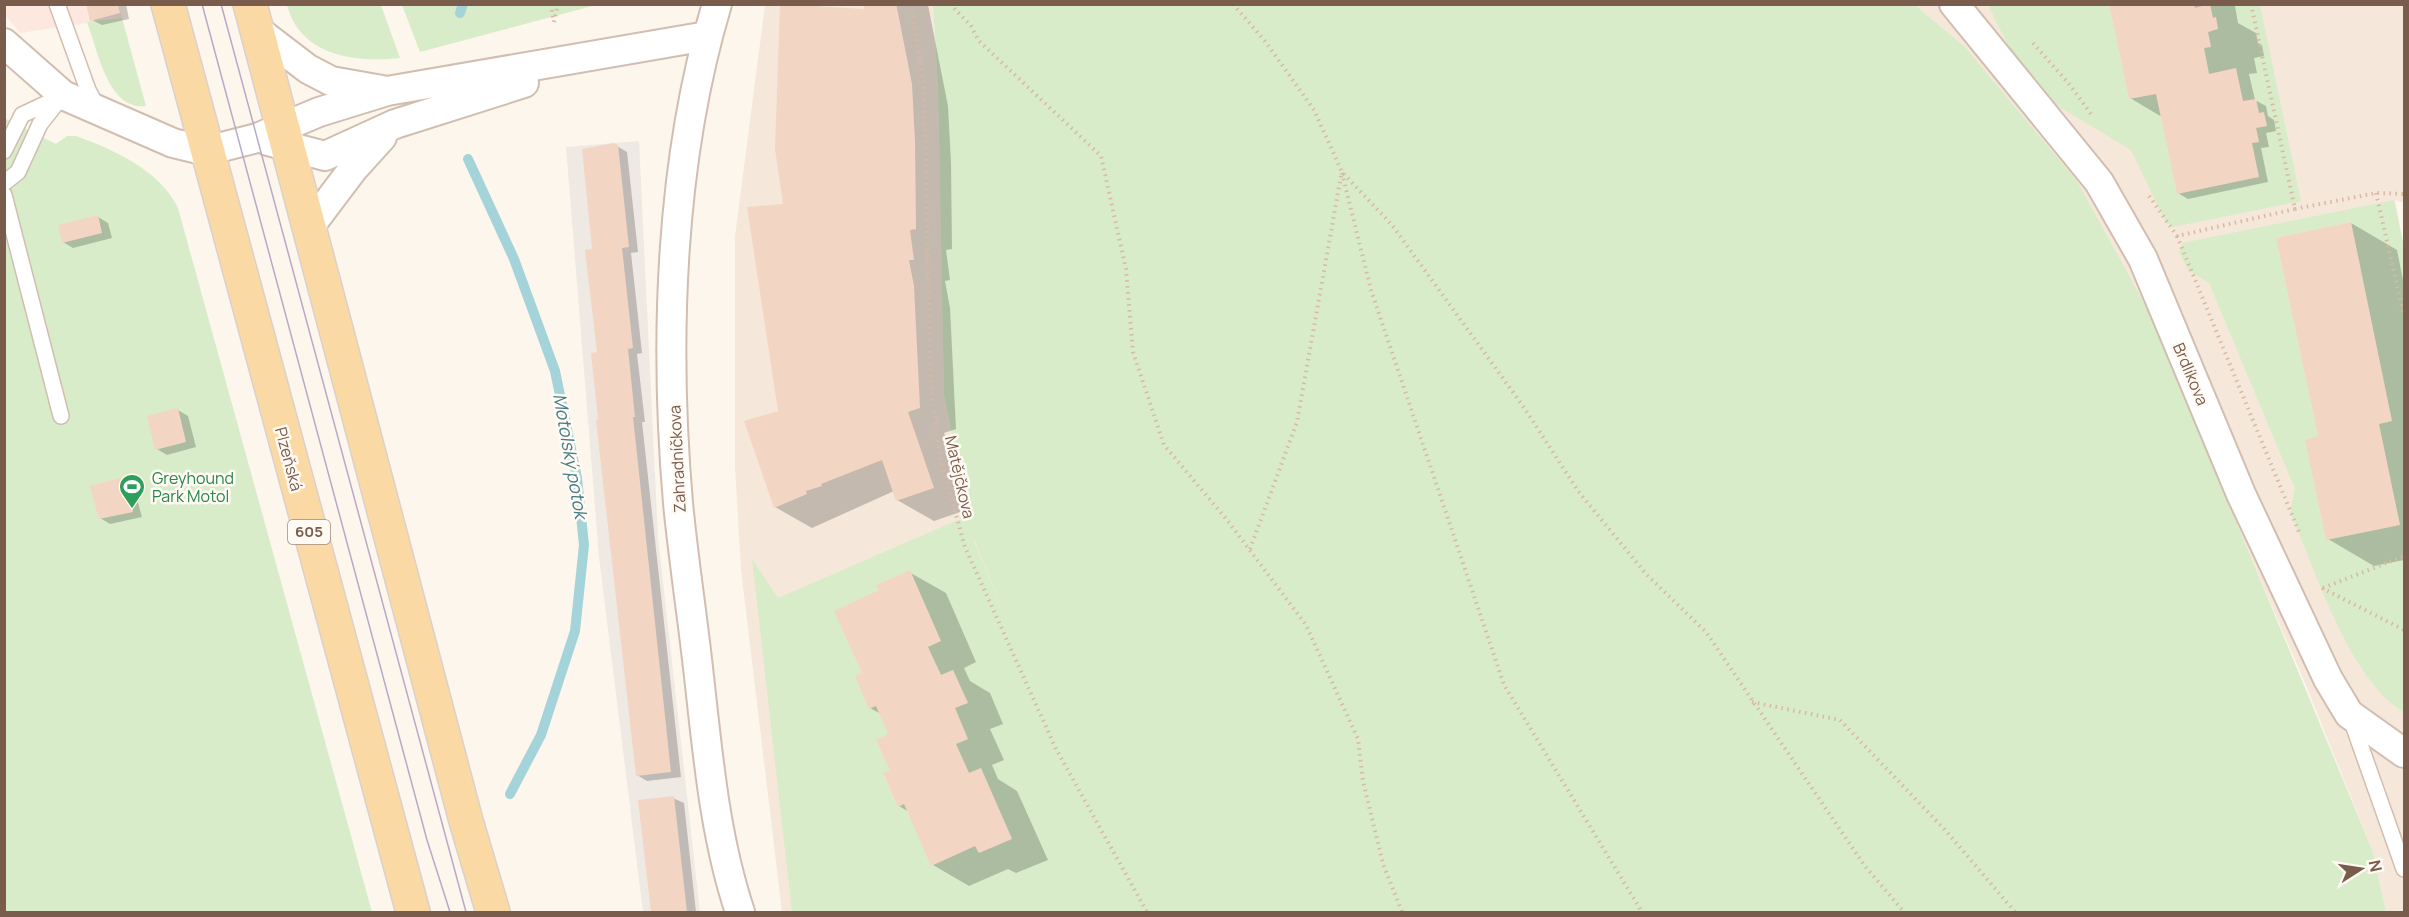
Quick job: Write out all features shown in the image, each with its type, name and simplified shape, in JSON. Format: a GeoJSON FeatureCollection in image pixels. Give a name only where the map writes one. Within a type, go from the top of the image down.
{"type":"FeatureCollection","features":[{"type":"Feature","properties":{"kind":"main road","name":"Plzeňská"},"geometry":{"type":"LineString","coordinates":[[168,4],[414,912]]}},
{"type":"Feature","properties":{"kind":"main road"},"geometry":{"type":"LineString","coordinates":[[254,17],[275,137],[310,226],[466,821],[493,912]]}},
{"type":"Feature","properties":{"kind":"street","name":"Zahradníčkova"},"geometry":{"type":"LineString","coordinates":[[717,4],[707,36],[688,139],[675,253],[672,366],[678,502],[714,809],[740,912]]}},
{"type":"Feature","properties":{"kind":"street","name":"Brdlíkova"},"geometry":{"type":"LineString","coordinates":[[1954,4],[2099,182],[2143,259],[2241,494],[2328,679],[2349,714],[2404,753]]}},
{"type":"Feature","properties":{"kind":"street"},"geometry":{"type":"LineString","coordinates":[[254,17],[308,69],[331,81],[387,91]]}},
{"type":"Feature","properties":{"kind":"street"},"geometry":{"type":"LineString","coordinates":[[4,43],[63,95],[173,143],[206,151],[275,137],[319,112],[387,91],[707,36]]}},
{"type":"Feature","properties":{"kind":"street"},"geometry":{"type":"LineString","coordinates":[[275,137],[325,156],[395,124],[623,51]]}},
{"type":"Feature","properties":{"kind":"street"},"geometry":{"type":"LineString","coordinates":[[310,226],[353,169],[395,124]]}},
{"type":"Feature","properties":{"kind":"lane"},"geometry":{"type":"LineString","coordinates":[[57,4],[88,90],[100,112]]}},
{"type":"Feature","properties":{"kind":"lane"},"geometry":{"type":"LineString","coordinates":[[4,151],[22,115],[63,95]]}},
{"type":"Feature","properties":{"kind":"lane"},"geometry":{"type":"LineString","coordinates":[[4,183],[18,172],[40,124],[63,95]]}},
{"type":"Feature","properties":{"kind":"lane"},"geometry":{"type":"LineString","coordinates":[[4,195],[61,416]]}},
{"type":"Feature","properties":{"kind":"lane"},"geometry":{"type":"LineString","coordinates":[[2349,714],[2404,869]]}},
{"type":"Feature","properties":{"kind":"path"},"geometry":{"type":"LineString","coordinates":[[551,4],[554,22],[558,4]]}},
{"type":"Feature","properties":{"kind":"path","name":"Matějčkova"},"geometry":{"type":"LineString","coordinates":[[911,4],[924,85],[930,387],[940,457],[965,547],[1056,749],[1147,912]]}},
{"type":"Feature","properties":{"kind":"path"},"geometry":{"type":"LineString","coordinates":[[950,4],[971,26],[979,41],[1101,156],[1126,269],[1133,352],[1164,445],[1250,550],[1306,625],[1358,739],[1363,781],[1383,864],[1402,912]]}},
{"type":"Feature","properties":{"kind":"path"},"geometry":{"type":"LineString","coordinates":[[1233,4],[1265,41],[1314,110],[1342,172],[1371,290],[1504,685],[1642,912]]}},
{"type":"Feature","properties":{"kind":"path"},"geometry":{"type":"LineString","coordinates":[[2251,4],[2295,209]]}},
{"type":"Feature","properties":{"kind":"path"},"geometry":{"type":"LineString","coordinates":[[2027,37],[2070,86],[2097,123]]}},
{"type":"Feature","properties":{"kind":"path"},"geometry":{"type":"LineString","coordinates":[[1250,550],[1297,422],[1342,172]]}},
{"type":"Feature","properties":{"kind":"path"},"geometry":{"type":"LineString","coordinates":[[1342,172],[1392,225],[1523,406],[1578,491],[1646,574],[1706,632],[1864,865],[1904,912]]}},
{"type":"Feature","properties":{"kind":"path"},"geometry":{"type":"LineString","coordinates":[[2144,189],[2177,236],[2300,533]]}},
{"type":"Feature","properties":{"kind":"path"},"geometry":{"type":"LineString","coordinates":[[2376,193],[2404,316]]}},
{"type":"Feature","properties":{"kind":"path"},"geometry":{"type":"LineString","coordinates":[[2177,236],[2376,193],[2404,195]]}},
{"type":"Feature","properties":{"kind":"path"},"geometry":{"type":"LineString","coordinates":[[2322,588],[2404,556]]}},
{"type":"Feature","properties":{"kind":"path"},"geometry":{"type":"LineString","coordinates":[[2318,577],[2327,598]]}},
{"type":"Feature","properties":{"kind":"path"},"geometry":{"type":"LineString","coordinates":[[2322,588],[2404,630]]}},
{"type":"Feature","properties":{"kind":"path"},"geometry":{"type":"LineString","coordinates":[[1752,702],[1840,720],[1947,831],[2015,912]]}},
{"type":"Feature","properties":{"kind":"shaded area"},"geometry":{"type":"Polygon","coordinates":[[[4,5],[119,5],[122,18],[20,33],[5,15],[4,5]]]}},
{"type":"Feature","properties":{"kind":"shaded area"},"geometry":{"type":"Polygon","coordinates":[[[765,5],[933,5],[938,88],[944,394],[966,516],[1155,912],[782,912],[741,570],[735,467],[735,236],[765,5]]]}},
{"type":"Feature","properties":{"kind":"shaded area"},"geometry":{"type":"Polygon","coordinates":[[[1915,5],[2404,5],[2404,203],[2395,200],[2404,248],[2404,912],[2386,912],[2373,852],[2305,683],[2226,501],[1964,46],[1915,5]]]}},
{"type":"Feature","properties":{"kind":"shaded area"},"geometry":{"type":"Polygon","coordinates":[[[639,141],[658,537],[700,912],[643,912],[599,557],[566,147],[639,141]]]}},
{"type":"Feature","properties":{"kind":"green space"},"geometry":{"type":"Polygon","coordinates":[[[402,4],[596,5],[420,52],[402,4]]]}},
{"type":"Feature","properties":{"kind":"green space"},"geometry":{"type":"Polygon","coordinates":[[[287,5],[381,5],[400,58],[348,57],[317,46],[304,36],[294,22],[287,5]]]}},
{"type":"Feature","properties":{"kind":"green space"},"geometry":{"type":"Polygon","coordinates":[[[933,5],[1915,5],[1964,46],[2077,181],[2149,312],[2373,852],[2386,912],[792,912],[752,559],[778,598],[967,516],[944,394],[938,88],[933,5]],[[973,539],[1014,637],[974,539],[973,539]],[[909,571],[877,585],[879,590],[835,611],[888,734],[876,740],[890,771],[883,774],[898,807],[904,804],[932,866],[975,846],[979,853],[1012,838],[981,768],[969,773],[956,744],[968,739],[955,708],[968,702],[953,670],[941,675],[928,647],[909,571]]]}},
{"type":"Feature","properties":{"kind":"green space"},"geometry":{"type":"Polygon","coordinates":[[[1988,5],[2109,5],[2129,99],[2156,94],[2177,194],[2258,177],[2252,143],[2259,141],[2256,128],[2264,112],[2259,113],[2256,99],[2243,101],[2236,68],[2209,74],[2204,48],[2211,46],[2208,32],[2218,29],[2216,17],[2213,18],[2210,5],[2260,5],[2301,201],[2173,227],[2166,223],[2131,150],[2038,94],[2027,84],[1988,5]]]}},
{"type":"Feature","properties":{"kind":"green space"},"geometry":{"type":"Polygon","coordinates":[[[122,18],[146,106],[133,105],[122,99],[114,89],[100,63],[87,22],[122,18]]]}},
{"type":"Feature","properties":{"kind":"green space","name":"Greyhound Park Motol"},"geometry":{"type":"Polygon","coordinates":[[[4,118],[56,144],[67,136],[76,136],[120,155],[148,172],[170,195],[178,208],[372,912],[5,912],[4,118]]]}},
{"type":"Feature","properties":{"kind":"green space"},"geometry":{"type":"Polygon","coordinates":[[[2394,200],[2404,248],[2404,712],[2385,697],[2367,676],[2336,622],[2290,512],[2295,489],[2209,283],[2188,270],[2179,252],[2182,243],[2394,200]],[[2351,222],[2276,238],[2318,436],[2305,440],[2326,540],[2400,525],[2379,424],[2392,421],[2351,222]]]}},
{"type":"Feature","properties":{"kind":"building"},"geometry":{"type":"Polygon","coordinates":[[[86,4],[118,4],[120,13],[90,21],[86,4]]]}},
{"type":"Feature","properties":{"kind":"building"},"geometry":{"type":"Polygon","coordinates":[[[780,4],[864,9],[864,4],[896,4],[912,84],[915,141],[916,229],[910,230],[914,260],[909,260],[914,286],[920,408],[908,412],[934,488],[896,501],[882,460],[821,484],[822,486],[806,491],[807,494],[774,508],[744,421],[778,411],[747,207],[783,204],[775,149],[780,4]]]}},
{"type":"Feature","properties":{"kind":"building"},"geometry":{"type":"Polygon","coordinates":[[[2109,4],[2194,4],[2195,8],[2210,4],[2218,29],[2208,32],[2211,47],[2204,48],[2209,74],[2236,68],[2243,101],[2256,99],[2259,113],[2264,112],[2267,126],[2256,128],[2259,142],[2252,143],[2259,177],[2177,194],[2156,94],[2129,99],[2109,4]]]}},
{"type":"Feature","properties":{"kind":"building"},"geometry":{"type":"Polygon","coordinates":[[[614,143],[618,145],[629,247],[622,248],[633,348],[628,349],[635,417],[633,417],[671,772],[636,776],[596,420],[598,419],[591,353],[597,352],[585,250],[592,249],[582,149],[614,143]]]}},
{"type":"Feature","properties":{"kind":"building"},"geometry":{"type":"Polygon","coordinates":[[[98,215],[102,233],[62,243],[58,225],[98,215]]]}},
{"type":"Feature","properties":{"kind":"building"},"geometry":{"type":"Polygon","coordinates":[[[2351,222],[2392,421],[2379,424],[2400,525],[2326,540],[2305,440],[2318,436],[2276,238],[2351,222]]]}},
{"type":"Feature","properties":{"kind":"building"},"geometry":{"type":"Polygon","coordinates":[[[178,408],[186,442],[155,450],[147,416],[178,408]]]}},
{"type":"Feature","properties":{"kind":"building"},"geometry":{"type":"Polygon","coordinates":[[[124,477],[133,512],[99,519],[90,486],[124,477]]]}},
{"type":"Feature","properties":{"kind":"building"},"geometry":{"type":"Polygon","coordinates":[[[910,570],[941,641],[928,647],[941,675],[953,670],[968,703],[955,708],[968,739],[956,744],[969,773],[981,768],[1012,839],[979,853],[975,846],[931,866],[904,804],[898,807],[883,773],[890,771],[876,740],[888,734],[876,706],[869,709],[855,676],[862,673],[834,611],[879,590],[876,585],[910,570]]]}},
{"type":"Feature","properties":{"kind":"building"},"geometry":{"type":"Polygon","coordinates":[[[674,796],[687,912],[651,912],[638,800],[674,796]]]}},
{"type":"Feature","properties":{"kind":"waterway","name":"Motolský potok"},"geometry":{"type":"LineString","coordinates":[[460,13],[463,4]]}},
{"type":"Feature","properties":{"kind":"waterway","name":"Motolský potok"},"geometry":{"type":"LineString","coordinates":[[468,159],[514,259],[555,371],[577,478],[584,545],[575,631],[541,735],[510,794]]}},
{"type":"Feature","properties":{"kind":"tram line"},"geometry":{"type":"LineString","coordinates":[[202,4],[427,840],[450,912]]}},
{"type":"Feature","properties":{"kind":"tram line"},"geometry":{"type":"LineString","coordinates":[[221,4],[466,912]]}},
{"type":"Feature","properties":{"kind":"place","name":"Greyhound Park Motol"},"geometry":{"type":"Point","coordinates":[132,510]}}]}
